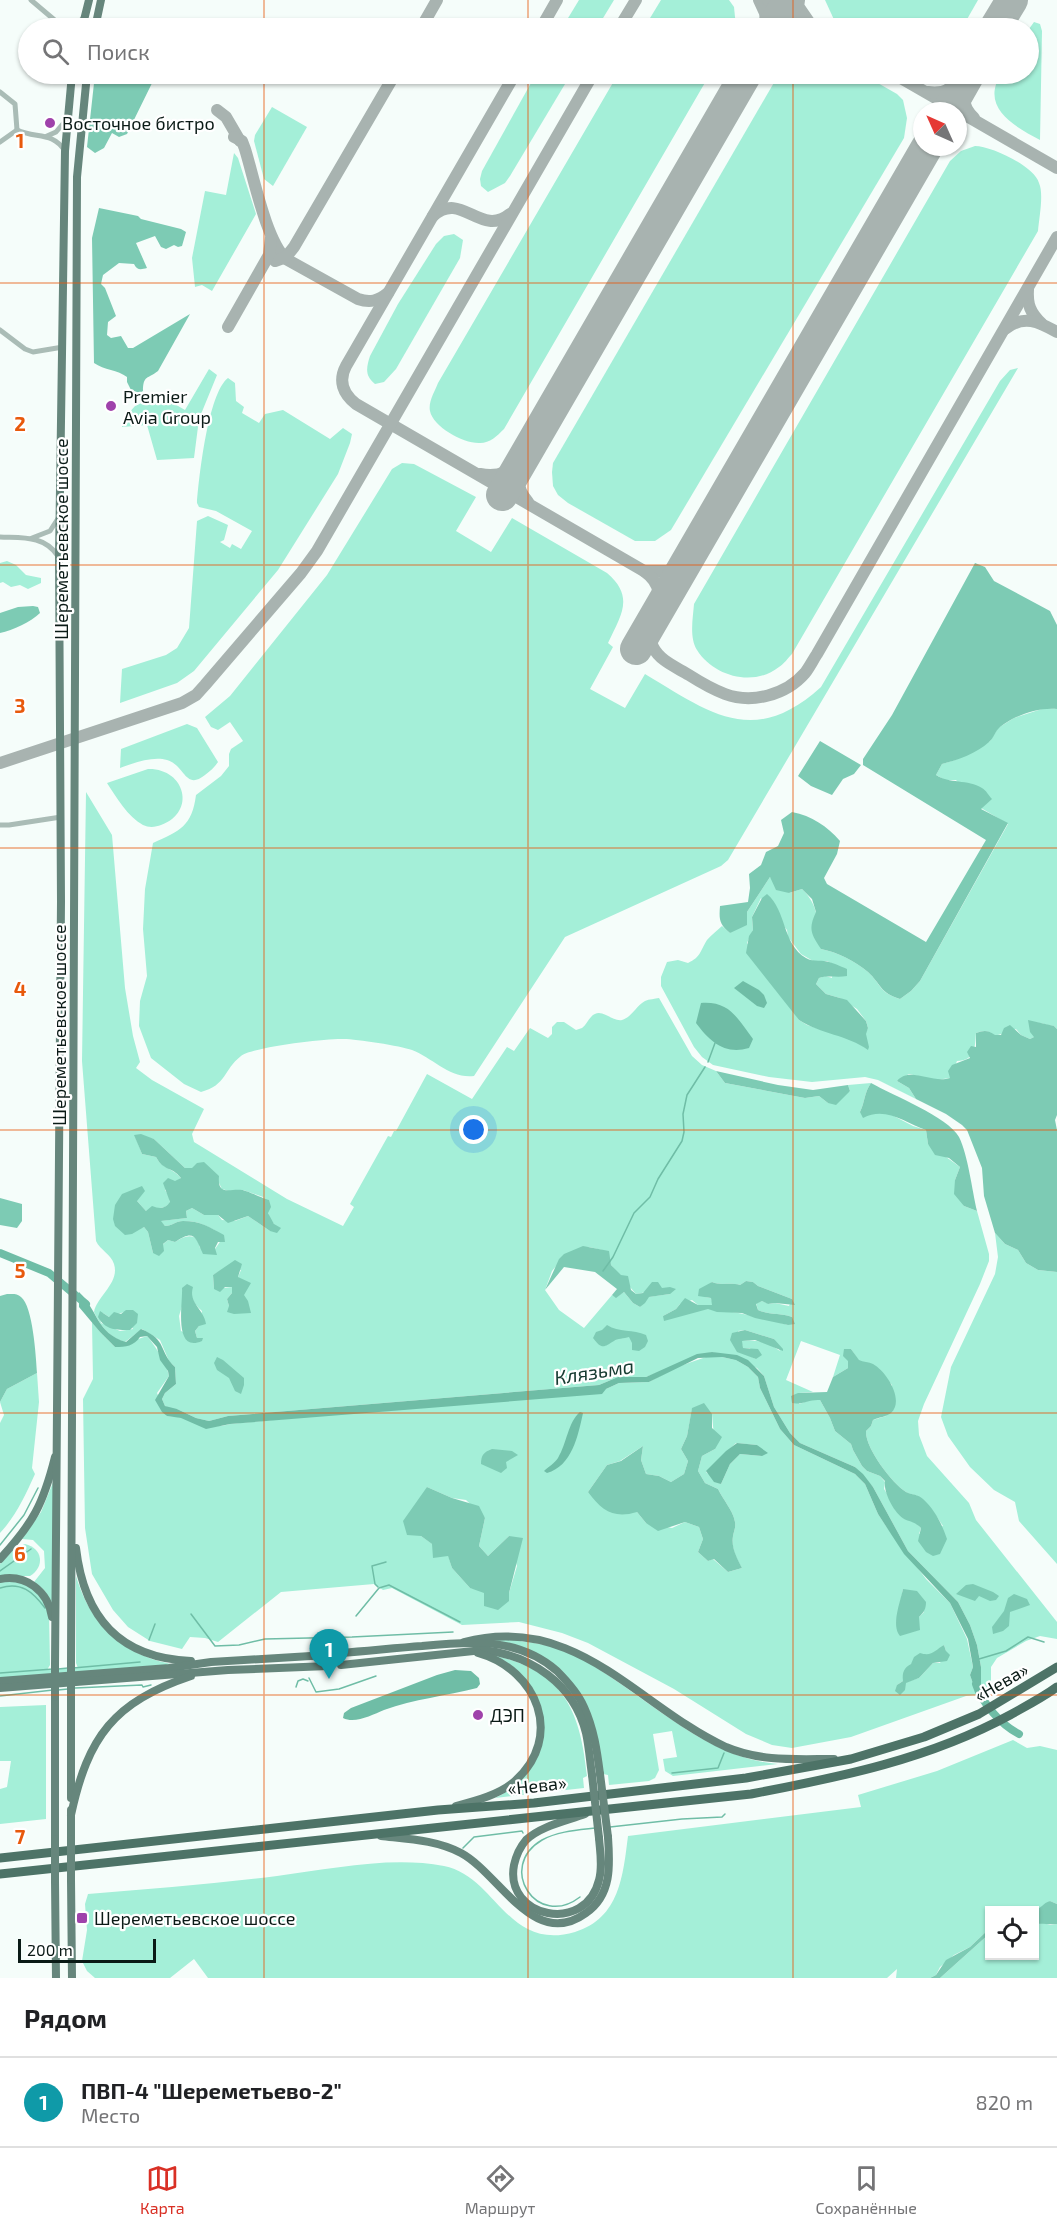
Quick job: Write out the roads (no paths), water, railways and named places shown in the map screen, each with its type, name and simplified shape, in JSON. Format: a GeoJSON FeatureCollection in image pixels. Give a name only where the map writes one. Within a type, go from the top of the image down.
{"type":"FeatureCollection","features":[{"type":"Feature","properties":{"kind":"highway","name":"«Нева»"},"geometry":{"type":"LineString","coordinates":[[0,1858],[438,1810],[534,1803],[746,1778],[851,1759],[924,1737],[979,1714],[1057,1667]]}},
{"type":"Feature","properties":{"kind":"highway","name":"«Нева»"},"geometry":{"type":"LineString","coordinates":[[0,1874],[751,1794],[840,1777],[913,1757],[992,1725],[1057,1687]]}},
{"type":"Feature","properties":{"kind":"main road"},"geometry":{"type":"LineString","coordinates":[[84,18],[89,0]]}},
{"type":"Feature","properties":{"kind":"main road"},"geometry":{"type":"LineString","coordinates":[[97,18],[101,0]]}},
{"type":"Feature","properties":{"kind":"main road","name":"Шереметьевское шоссе"},"geometry":{"type":"LineString","coordinates":[[56,1978],[55,1665],[61,901],[59,557],[65,151],[71,84]]}},
{"type":"Feature","properties":{"kind":"main road","name":"Шереметьевское шоссе"},"geometry":{"type":"LineString","coordinates":[[72,1978],[71,1663],[77,177],[86,84]]}},
{"type":"Feature","properties":{"kind":"main road"},"geometry":{"type":"LineString","coordinates":[[0,1559],[38,1510],[48,1485],[58,1444]]}},
{"type":"Feature","properties":{"kind":"main road"},"geometry":{"type":"LineString","coordinates":[[72,1517],[82,1585],[106,1626],[128,1644],[150,1654],[180,1661],[211,1662]]}},
{"type":"Feature","properties":{"kind":"main road"},"geometry":{"type":"LineString","coordinates":[[0,1579],[20,1579],[40,1590],[51,1609],[56,1636]]}},
{"type":"Feature","properties":{"kind":"main road"},"geometry":{"type":"LineString","coordinates":[[464,1642],[484,1637],[518,1636],[569,1649],[604,1668],[708,1737],[746,1754],[789,1760],[851,1759]]}},
{"type":"Feature","properties":{"kind":"main road"},"geometry":{"type":"LineString","coordinates":[[340,1653],[464,1642],[494,1643],[517,1648],[537,1657],[564,1677],[578,1696],[589,1719],[603,1838],[609,1869],[608,1880],[600,1899],[588,1912],[578,1918],[554,1923],[538,1919],[524,1911],[479,1866],[458,1851],[430,1842],[367,1834]]}},
{"type":"Feature","properties":{"kind":"main road"},"geometry":{"type":"LineString","coordinates":[[340,1665],[467,1651],[502,1652],[514,1656],[545,1671],[572,1700],[582,1721],[596,1775]]}},
{"type":"Feature","properties":{"kind":"main road"},"geometry":{"type":"LineString","coordinates":[[438,1810],[471,1802],[500,1791],[514,1782],[526,1769],[533,1756],[539,1732],[537,1704],[524,1680],[504,1663],[467,1651]]}},
{"type":"Feature","properties":{"kind":"main road"},"geometry":{"type":"LineString","coordinates":[[0,1681],[169,1668],[211,1662],[327,1655]]}},
{"type":"Feature","properties":{"kind":"main road"},"geometry":{"type":"LineString","coordinates":[[0,1688],[204,1672],[328,1666]]}},
{"type":"Feature","properties":{"kind":"main road"},"geometry":{"type":"LineString","coordinates":[[71,1815],[87,1760],[108,1726],[118,1715],[142,1697],[159,1688],[204,1672]]}},
{"type":"Feature","properties":{"kind":"main road"},"geometry":{"type":"LineString","coordinates":[[593,1812],[540,1831],[520,1848],[514,1862],[514,1878],[523,1898],[534,1908],[548,1914],[566,1914],[581,1907],[593,1894],[600,1879],[603,1838]]}},
{"type":"Feature","properties":{"kind":"street"},"geometry":{"type":"LineString","coordinates":[[31,0],[52,18]]}},
{"type":"Feature","properties":{"kind":"street"},"geometry":{"type":"LineString","coordinates":[[82,18],[85,15]]}},
{"type":"Feature","properties":{"kind":"street"},"geometry":{"type":"LineString","coordinates":[[0,92],[15,104],[17,130]]}},
{"type":"Feature","properties":{"kind":"street"},"geometry":{"type":"LineString","coordinates":[[46,136],[56,132],[67,119]]}},
{"type":"Feature","properties":{"kind":"street"},"geometry":{"type":"LineString","coordinates":[[17,130],[56,140],[65,151]]}},
{"type":"Feature","properties":{"kind":"street"},"geometry":{"type":"LineString","coordinates":[[0,142],[17,130]]}},
{"type":"Feature","properties":{"kind":"street"},"geometry":{"type":"LineString","coordinates":[[65,176],[70,169],[75,171],[77,177]]}},
{"type":"Feature","properties":{"kind":"street"},"geometry":{"type":"LineString","coordinates":[[0,330],[25,349],[33,352],[63,347]]}},
{"type":"Feature","properties":{"kind":"street"},"geometry":{"type":"LineString","coordinates":[[31,538],[50,531],[60,514]]}},
{"type":"Feature","properties":{"kind":"street"},"geometry":{"type":"LineString","coordinates":[[0,537],[31,538],[50,546],[59,557]]}},
{"type":"Feature","properties":{"kind":"street"},"geometry":{"type":"LineString","coordinates":[[0,825],[61,817]]}},
{"type":"Feature","properties":{"kind":"street"},"geometry":{"type":"LineString","coordinates":[[61,901],[67,907],[75,900]]}},
{"type":"Feature","properties":{"kind":"waterway"},"geometry":{"type":"LineString","coordinates":[[708,1062],[715,1043]]}},
{"type":"Feature","properties":{"kind":"waterway"},"geometry":{"type":"LineString","coordinates":[[603,1271],[613,1257],[634,1213],[650,1197],[658,1179],[682,1141],[683,1114],[687,1095],[705,1067]]}},
{"type":"Feature","properties":{"kind":"waterway","name":"Клязьма"},"geometry":{"type":"LineString","coordinates":[[0,1253],[49,1273],[86,1304]]}},
{"type":"Feature","properties":{"kind":"waterway"},"geometry":{"type":"LineString","coordinates":[[0,1545],[24,1515],[38,1488]]}},
{"type":"Feature","properties":{"kind":"waterway"},"geometry":{"type":"LineString","coordinates":[[0,1571],[31,1549]]}},
{"type":"Feature","properties":{"kind":"waterway"},"geometry":{"type":"LineString","coordinates":[[378,1587],[375,1584],[372,1566],[386,1562]]}},
{"type":"Feature","properties":{"kind":"waterway"},"geometry":{"type":"LineString","coordinates":[[356,1616],[379,1588],[389,1585],[460,1622]]}},
{"type":"Feature","properties":{"kind":"waterway"},"geometry":{"type":"LineString","coordinates":[[0,1588],[14,1586],[26,1589],[45,1608]]}},
{"type":"Feature","properties":{"kind":"waterway"},"geometry":{"type":"LineString","coordinates":[[191,1614],[215,1646],[239,1645],[265,1639],[453,1632]]}},
{"type":"Feature","properties":{"kind":"waterway"},"geometry":{"type":"LineString","coordinates":[[149,1640],[155,1624]]}},
{"type":"Feature","properties":{"kind":"waterway"},"geometry":{"type":"LineString","coordinates":[[979,1659],[1006,1651],[1028,1637],[1044,1642]]}},
{"type":"Feature","properties":{"kind":"waterway"},"geometry":{"type":"LineString","coordinates":[[73,1668],[140,1662]]}},
{"type":"Feature","properties":{"kind":"waterway"},"geometry":{"type":"LineString","coordinates":[[58,1669],[68,1668]]}},
{"type":"Feature","properties":{"kind":"waterway"},"geometry":{"type":"LineString","coordinates":[[0,1673],[53,1669]]}},
{"type":"Feature","properties":{"kind":"waterway"},"geometry":{"type":"LineString","coordinates":[[309,1678],[316,1692],[339,1689],[376,1676]]}},
{"type":"Feature","properties":{"kind":"waterway"},"geometry":{"type":"LineString","coordinates":[[296,1687],[298,1681],[303,1679],[308,1681]]}},
{"type":"Feature","properties":{"kind":"waterway","name":"Клязьма"},"geometry":{"type":"LineString","coordinates":[[976,1684],[993,1713],[1019,1734]]}},
{"type":"Feature","properties":{"kind":"waterway"},"geometry":{"type":"LineString","coordinates":[[75,1688],[151,1685]]}},
{"type":"Feature","properties":{"kind":"waterway"},"geometry":{"type":"LineString","coordinates":[[58,1690],[68,1689]]}},
{"type":"Feature","properties":{"kind":"waterway"},"geometry":{"type":"LineString","coordinates":[[0,1696],[53,1690]]}},
{"type":"Feature","properties":{"kind":"waterway"},"geometry":{"type":"LineString","coordinates":[[672,1773],[718,1768],[724,1753]]}},
{"type":"Feature","properties":{"kind":"waterway"},"geometry":{"type":"LineString","coordinates":[[610,1827],[722,1817],[725,1814]]}},
{"type":"Feature","properties":{"kind":"waterway"},"geometry":{"type":"LineString","coordinates":[[580,1897],[564,1905],[549,1906],[537,1901],[528,1891],[522,1879],[522,1865],[529,1852],[542,1840],[562,1833],[596,1828]]}},
{"type":"Feature","properties":{"kind":"waterway"},"geometry":{"type":"LineString","coordinates":[[463,1848],[474,1837],[522,1831],[523,1833]]}},
{"type":"Feature","properties":{"kind":"place","name":"Восточное бистро"},"geometry":{"type":"Point","coordinates":[50,123]}},
{"type":"Feature","properties":{"kind":"place","name":"Premier Avia Group"},"geometry":{"type":"Point","coordinates":[111,406]}},
{"type":"Feature","properties":{"kind":"place","name":"ПВП-4 \"Шереметьево-2\""},"geometry":{"type":"Point","coordinates":[329,1679]}},
{"type":"Feature","properties":{"kind":"place","name":"ДЭП"},"geometry":{"type":"Point","coordinates":[478,1715]}},
{"type":"Feature","properties":{"kind":"place","name":"Шереметьевское шоссе"},"geometry":{"type":"Point","coordinates":[82,1918]}}]}
